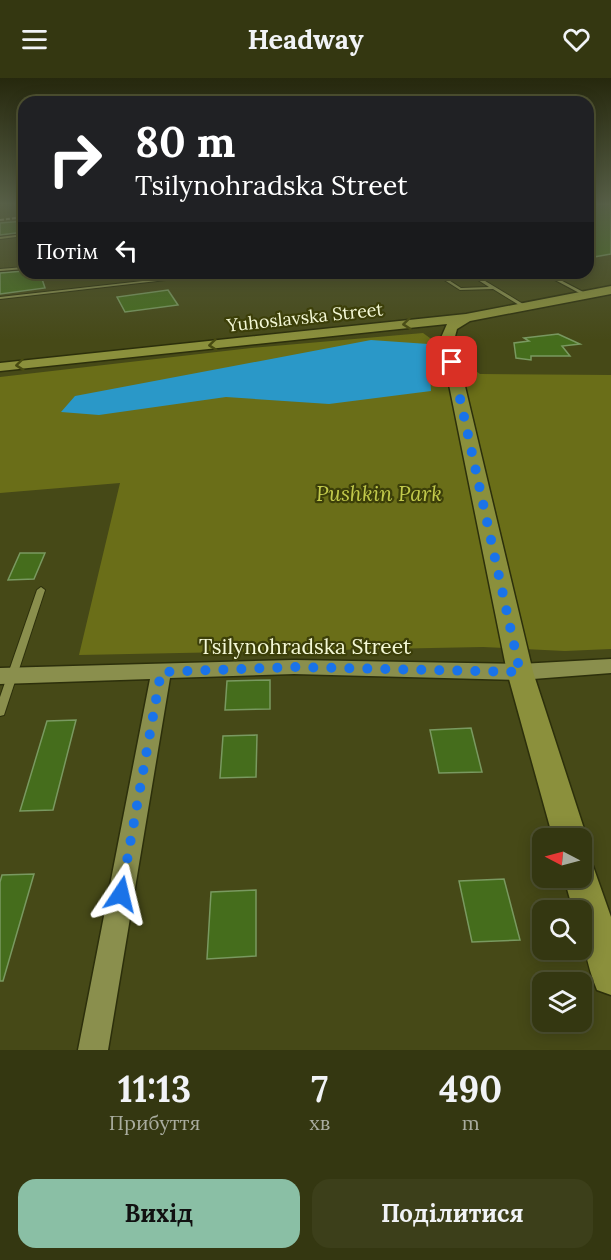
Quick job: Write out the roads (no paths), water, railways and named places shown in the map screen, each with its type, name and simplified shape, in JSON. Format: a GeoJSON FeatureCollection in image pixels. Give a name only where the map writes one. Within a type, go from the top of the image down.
{"type":"FeatureCollection","features":[{"type":"Feature","properties":{"kind":"main road","name":"Yuhoslavska Street"},"geometry":{"type":"LineString","coordinates":[[0,367],[465,318],[611,290]]}},
{"type":"Feature","properties":{"kind":"main road"},"geometry":{"type":"LineString","coordinates":[[465,318],[451,327],[447,340],[520,672],[567,828]]}},
{"type":"Feature","properties":{"kind":"main road"},"geometry":{"type":"LineString","coordinates":[[584,888],[611,976]]}},
{"type":"Feature","properties":{"kind":"street","name":"Tsilynohradska Street"},"geometry":{"type":"LineString","coordinates":[[7,675],[294,667],[520,672],[611,666]]}},
{"type":"Feature","properties":{"kind":"street"},"geometry":{"type":"LineString","coordinates":[[93,1050],[161,672]]}},
{"type":"Feature","properties":{"kind":"lane"},"geometry":{"type":"LineString","coordinates":[[0,270],[18,268]]}},
{"type":"Feature","properties":{"kind":"lane"},"geometry":{"type":"LineString","coordinates":[[0,298],[143,280],[151,282],[176,279]]}},
{"type":"Feature","properties":{"kind":"lane"},"geometry":{"type":"LineString","coordinates":[[445,279],[460,289],[494,288]]}},
{"type":"Feature","properties":{"kind":"lane"},"geometry":{"type":"LineString","coordinates":[[479,279],[526,307]]}},
{"type":"Feature","properties":{"kind":"lane"},"geometry":{"type":"LineString","coordinates":[[556,279],[587,295]]}},
{"type":"Feature","properties":{"kind":"lane"},"geometry":{"type":"LineString","coordinates":[[0,712],[7,675],[41,590]]}},
{"type":"Feature","properties":{"kind":"water"},"geometry":{"type":"Polygon","coordinates":[[[371,340],[428,344],[431,391],[329,404],[226,397],[99,415],[61,412],[75,396],[371,340]]]}},
{"type":"Feature","properties":{"kind":"park label","name":"Pushkin Park"},"geometry":{"type":"Point","coordinates":[379,493]}}]}
